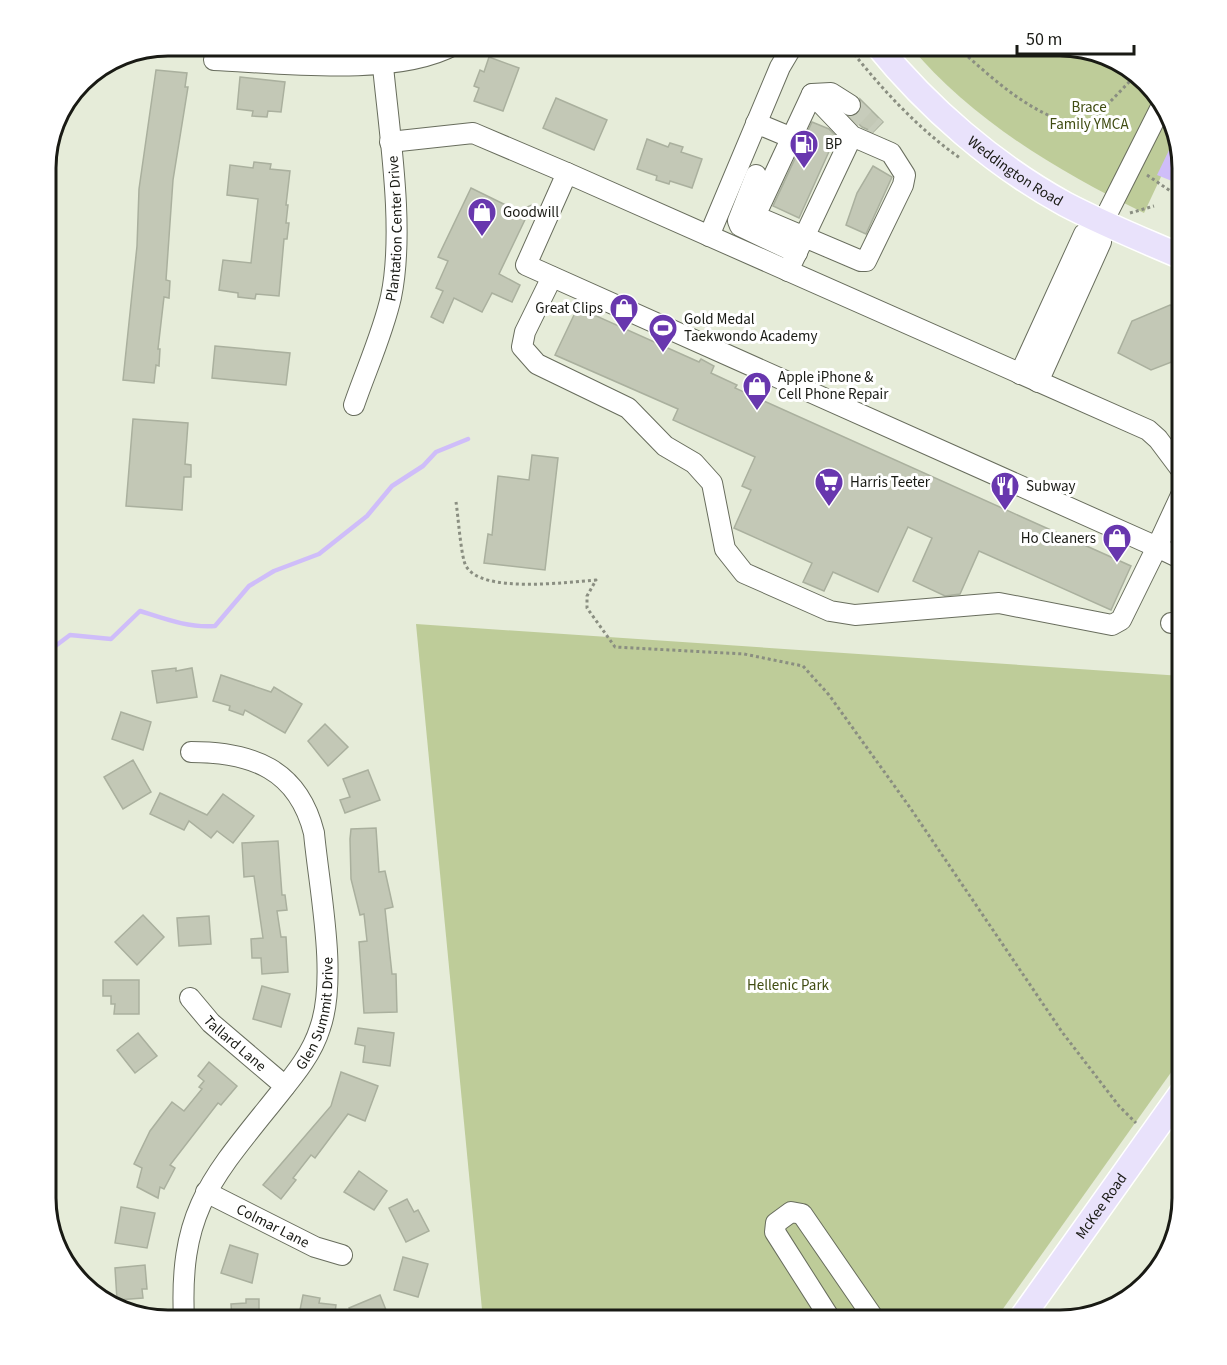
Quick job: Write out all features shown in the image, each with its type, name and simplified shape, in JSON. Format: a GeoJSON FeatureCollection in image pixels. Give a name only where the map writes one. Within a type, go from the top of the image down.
{"type":"FeatureCollection","features":[{"type":"Feature","properties":{"kind":"main road","name":"Weddington Road"},"geometry":{"type":"LineString","coordinates":[[887,56],[924,97],[983,149],[1064,203],[1172,253]]}},
{"type":"Feature","properties":{"kind":"main road","name":"McKee Road"},"geometry":{"type":"LineString","coordinates":[[1027,1310],[1172,1106]]}},
{"type":"Feature","properties":{"kind":"street"},"geometry":{"type":"LineString","coordinates":[[214,60],[331,65],[373,56]]}},
{"type":"Feature","properties":{"kind":"street","name":"Plantation Center Drive"},"geometry":{"type":"LineString","coordinates":[[354,405],[391,299],[395,271],[395,193],[382,56]]}},
{"type":"Feature","properties":{"kind":"street"},"geometry":{"type":"LineString","coordinates":[[786,56],[756,123],[755,174],[738,221],[740,226],[801,245],[866,261],[903,185],[905,175],[876,129]]}},
{"type":"Feature","properties":{"kind":"street"},"geometry":{"type":"LineString","coordinates":[[812,94],[831,93],[850,105]]}},
{"type":"Feature","properties":{"kind":"street"},"geometry":{"type":"LineString","coordinates":[[812,94],[852,136],[891,153]]}},
{"type":"Feature","properties":{"kind":"street"},"geometry":{"type":"LineString","coordinates":[[709,236],[755,174],[792,138],[812,94]]}},
{"type":"Feature","properties":{"kind":"street"},"geometry":{"type":"LineString","coordinates":[[1038,382],[1101,242],[1103,222],[1158,113]]}},
{"type":"Feature","properties":{"kind":"street"},"geometry":{"type":"LineString","coordinates":[[756,123],[792,138]]}},
{"type":"Feature","properties":{"kind":"street"},"geometry":{"type":"LineString","coordinates":[[390,142],[472,133],[1148,430],[1172,458]]}},
{"type":"Feature","properties":{"kind":"street"},"geometry":{"type":"LineString","coordinates":[[789,271],[852,136]]}},
{"type":"Feature","properties":{"kind":"street"},"geometry":{"type":"LineString","coordinates":[[567,173],[526,265],[1172,554]]}},
{"type":"Feature","properties":{"kind":"street"},"geometry":{"type":"LineString","coordinates":[[1020,374],[1084,234],[1103,222]]}},
{"type":"Feature","properties":{"kind":"street"},"geometry":{"type":"LineString","coordinates":[[552,277],[525,332],[522,347],[537,364],[628,408],[665,446],[694,464],[712,483],[725,549],[744,573],[830,611],[855,615],[999,603],[1113,625],[1122,620],[1172,515]]}},
{"type":"Feature","properties":{"kind":"street","name":"Glen Summit Drive"},"geometry":{"type":"LineString","coordinates":[[184,1310],[182,1278],[191,1227],[206,1192],[228,1157],[310,1051],[320,1028],[325,1007],[327,967],[314,833],[309,813],[289,785],[264,764],[250,758],[219,752],[191,752]]}},
{"type":"Feature","properties":{"kind":"street","name":"Tallard Lane"},"geometry":{"type":"LineString","coordinates":[[190,998],[211,1023],[285,1086]]}},
{"type":"Feature","properties":{"kind":"street","name":"Colmar Lane"},"geometry":{"type":"LineString","coordinates":[[206,1192],[315,1247],[342,1255]]}},
{"type":"Feature","properties":{"kind":"street"},"geometry":{"type":"LineString","coordinates":[[825,1310],[776,1232],[776,1223],[791,1212],[802,1214],[868,1310]]}},
{"type":"Feature","properties":{"kind":"path"},"geometry":{"type":"LineString","coordinates":[[968,56],[987,73],[1042,112],[1074,124],[1087,126],[1130,81]]}},
{"type":"Feature","properties":{"kind":"path"},"geometry":{"type":"LineString","coordinates":[[1147,176],[1172,192]]}},
{"type":"Feature","properties":{"kind":"path"},"geometry":{"type":"LineString","coordinates":[[456,502],[465,566],[479,579],[530,584],[596,580],[587,596],[588,608],[615,646],[744,654],[803,666],[829,695],[911,809],[1062,1032],[1119,1106],[1151,1136]]}},
{"type":"Feature","properties":{"kind":"green space","name":"Brace Family YMCA"},"geometry":{"type":"Polygon","coordinates":[[[919,56],[1067,56],[1096,61],[1116,70],[1144,94],[1157,111],[1166,131],[1171,153],[1144,213],[1079,180],[1017,141],[960,97],[919,56]]]}},
{"type":"Feature","properties":{"kind":"green space","name":"Hellenic Park"},"geometry":{"type":"Polygon","coordinates":[[[416,624],[1172,675],[1172,1071],[1002,1310],[482,1310],[416,624]]]}},
{"type":"Feature","properties":{"kind":"shaded area"},"geometry":{"type":"Polygon","coordinates":[[[1170,148],[1172,181],[1157,175],[1170,148]]]}},
{"type":"Feature","properties":{"kind":"building"},"geometry":{"type":"Polygon","coordinates":[[[489,57],[519,68],[503,111],[474,101],[479,88],[474,86],[480,70],[484,72],[489,57]]]}},
{"type":"Feature","properties":{"kind":"building"},"geometry":{"type":"Polygon","coordinates":[[[156,70],[187,73],[185,87],[188,87],[173,180],[166,280],[170,281],[169,298],[164,297],[158,349],[160,349],[159,366],[156,365],[154,383],[123,380],[137,246],[139,189],[156,70]]]}},
{"type":"Feature","properties":{"kind":"building"},"geometry":{"type":"Polygon","coordinates":[[[240,77],[285,82],[281,112],[268,111],[267,117],[252,116],[253,111],[237,109],[240,77]]]}},
{"type":"Feature","properties":{"kind":"building"},"geometry":{"type":"Polygon","coordinates":[[[556,98],[607,120],[594,150],[543,128],[556,98]]]}},
{"type":"Feature","properties":{"kind":"building"},"geometry":{"type":"Polygon","coordinates":[[[860,99],[883,122],[873,132],[862,127],[851,117],[860,111],[860,99]]]}},
{"type":"Feature","properties":{"kind":"building","name":"BP"},"geometry":{"type":"Polygon","coordinates":[[[812,122],[829,129],[836,136],[799,218],[773,206],[812,122]]]}},
{"type":"Feature","properties":{"kind":"building"},"geometry":{"type":"Polygon","coordinates":[[[647,139],[668,147],[670,143],[683,147],[681,152],[702,159],[692,188],[670,181],[669,184],[656,180],[657,176],[637,169],[647,139]]]}},
{"type":"Feature","properties":{"kind":"building"},"geometry":{"type":"Polygon","coordinates":[[[254,162],[271,164],[270,169],[290,171],[286,205],[288,205],[286,223],[289,223],[287,239],[284,239],[279,296],[256,294],[255,299],[238,297],[238,293],[219,290],[223,260],[251,263],[258,199],[227,195],[230,165],[253,168],[254,162]]]}},
{"type":"Feature","properties":{"kind":"building"},"geometry":{"type":"Polygon","coordinates":[[[873,166],[892,177],[866,234],[846,225],[857,193],[873,166]]]}},
{"type":"Feature","properties":{"kind":"building","name":"Goodwill"},"geometry":{"type":"Polygon","coordinates":[[[471,188],[518,211],[532,205],[499,274],[520,285],[512,302],[492,293],[482,312],[454,298],[443,323],[431,317],[443,291],[436,288],[448,261],[438,257],[471,188]]]}},
{"type":"Feature","properties":{"kind":"building"},"geometry":{"type":"Polygon","coordinates":[[[579,302],[585,311],[699,362],[701,359],[714,366],[711,373],[737,385],[735,388],[1131,566],[1111,610],[979,551],[960,594],[945,596],[913,581],[932,538],[908,527],[878,592],[833,572],[824,591],[803,582],[812,563],[734,528],[751,490],[742,486],[755,457],[673,420],[678,409],[555,355],[574,315],[570,305],[579,302]]]}},
{"type":"Feature","properties":{"kind":"building"},"geometry":{"type":"Polygon","coordinates":[[[1172,306],[1172,362],[1151,370],[1118,353],[1132,321],[1172,306]]]}},
{"type":"Feature","properties":{"kind":"building"},"geometry":{"type":"Polygon","coordinates":[[[215,346],[290,353],[286,385],[212,378],[215,346]]]}},
{"type":"Feature","properties":{"kind":"building"},"geometry":{"type":"Polygon","coordinates":[[[133,419],[188,423],[185,464],[191,465],[191,477],[184,477],[182,510],[126,506],[133,419]]]}},
{"type":"Feature","properties":{"kind":"building"},"geometry":{"type":"Polygon","coordinates":[[[532,455],[558,458],[545,570],[484,563],[488,534],[492,535],[498,476],[529,480],[532,455]]]}},
{"type":"Feature","properties":{"kind":"building"},"geometry":{"type":"Polygon","coordinates":[[[176,668],[176,671],[192,668],[197,697],[157,703],[152,671],[176,668]]]}},
{"type":"Feature","properties":{"kind":"building"},"geometry":{"type":"Polygon","coordinates":[[[221,675],[271,692],[274,687],[302,704],[285,733],[245,710],[243,715],[229,710],[230,706],[213,701],[221,675]]]}},
{"type":"Feature","properties":{"kind":"building"},"geometry":{"type":"Polygon","coordinates":[[[121,712],[151,722],[143,750],[112,739],[121,712]]]}},
{"type":"Feature","properties":{"kind":"building"},"geometry":{"type":"Polygon","coordinates":[[[325,724],[348,747],[328,766],[308,741],[325,724]]]}},
{"type":"Feature","properties":{"kind":"building"},"geometry":{"type":"Polygon","coordinates":[[[133,760],[151,792],[123,809],[104,777],[133,760]]]}},
{"type":"Feature","properties":{"kind":"building"},"geometry":{"type":"Polygon","coordinates":[[[368,770],[380,800],[345,813],[340,800],[350,797],[343,779],[368,770]]]}},
{"type":"Feature","properties":{"kind":"building"},"geometry":{"type":"Polygon","coordinates":[[[160,793],[207,815],[223,794],[254,816],[233,843],[217,831],[211,838],[189,821],[184,830],[150,814],[160,793]]]}},
{"type":"Feature","properties":{"kind":"building"},"geometry":{"type":"Polygon","coordinates":[[[376,828],[379,872],[385,871],[393,907],[385,909],[392,974],[396,974],[397,1012],[364,1013],[359,942],[367,941],[364,914],[360,915],[351,879],[350,839],[351,829],[376,828]]]}},
{"type":"Feature","properties":{"kind":"building"},"geometry":{"type":"Polygon","coordinates":[[[278,841],[282,895],[285,895],[287,910],[277,911],[281,937],[286,937],[288,972],[262,974],[261,958],[252,958],[251,939],[263,938],[254,876],[244,877],[242,843],[278,841]]]}},
{"type":"Feature","properties":{"kind":"building"},"geometry":{"type":"Polygon","coordinates":[[[143,915],[164,937],[137,965],[115,942],[143,915]]]}},
{"type":"Feature","properties":{"kind":"building"},"geometry":{"type":"Polygon","coordinates":[[[209,916],[211,944],[179,946],[177,918],[209,916]]]}},
{"type":"Feature","properties":{"kind":"building"},"geometry":{"type":"Polygon","coordinates":[[[103,980],[139,980],[139,1014],[114,1014],[115,1004],[111,1004],[111,996],[103,996],[103,980]]]}},
{"type":"Feature","properties":{"kind":"building"},"geometry":{"type":"Polygon","coordinates":[[[262,986],[290,994],[281,1027],[253,1019],[262,986]]]}},
{"type":"Feature","properties":{"kind":"building"},"geometry":{"type":"Polygon","coordinates":[[[358,1028],[394,1033],[390,1066],[363,1062],[365,1046],[355,1044],[358,1028]]]}},
{"type":"Feature","properties":{"kind":"building"},"geometry":{"type":"Polygon","coordinates":[[[138,1033],[157,1056],[135,1073],[117,1050],[138,1033]]]}},
{"type":"Feature","properties":{"kind":"building"},"geometry":{"type":"Polygon","coordinates":[[[209,1062],[237,1086],[221,1105],[218,1103],[170,1165],[175,1168],[164,1189],[160,1187],[158,1198],[137,1187],[142,1168],[134,1164],[150,1131],[172,1102],[184,1111],[202,1089],[199,1087],[204,1081],[198,1076],[209,1062]]]}},
{"type":"Feature","properties":{"kind":"building"},"geometry":{"type":"Polygon","coordinates":[[[341,1072],[378,1086],[365,1121],[348,1114],[315,1158],[311,1155],[293,1178],[296,1180],[281,1199],[263,1185],[331,1106],[341,1072]]]}},
{"type":"Feature","properties":{"kind":"building"},"geometry":{"type":"Polygon","coordinates":[[[359,1171],[387,1191],[374,1210],[344,1192],[359,1171]]]}},
{"type":"Feature","properties":{"kind":"building"},"geometry":{"type":"Polygon","coordinates":[[[407,1199],[414,1212],[418,1210],[429,1231],[406,1242],[389,1208],[407,1199]]]}},
{"type":"Feature","properties":{"kind":"building"},"geometry":{"type":"Polygon","coordinates":[[[121,1207],[155,1213],[147,1248],[115,1243],[121,1207]]]}},
{"type":"Feature","properties":{"kind":"building"},"geometry":{"type":"Polygon","coordinates":[[[230,1245],[258,1254],[252,1283],[221,1273],[230,1245]]]}},
{"type":"Feature","properties":{"kind":"building"},"geometry":{"type":"Polygon","coordinates":[[[403,1257],[428,1264],[418,1297],[394,1290],[403,1257]]]}},
{"type":"Feature","properties":{"kind":"building"},"geometry":{"type":"Polygon","coordinates":[[[145,1265],[147,1289],[142,1289],[143,1298],[121,1300],[117,1297],[115,1268],[145,1265]]]}},
{"type":"Feature","properties":{"kind":"building"},"geometry":{"type":"Polygon","coordinates":[[[303,1295],[320,1298],[319,1303],[336,1305],[335,1310],[300,1310],[303,1295]]]}},
{"type":"Feature","properties":{"kind":"building"},"geometry":{"type":"Polygon","coordinates":[[[380,1295],[386,1310],[350,1310],[349,1308],[380,1295]]]}},
{"type":"Feature","properties":{"kind":"building"},"geometry":{"type":"Polygon","coordinates":[[[246,1299],[259,1299],[259,1310],[231,1310],[231,1304],[246,1303],[246,1299]]]}},
{"type":"Feature","properties":{"kind":"waterway"},"geometry":{"type":"LineString","coordinates":[[56,646],[70,635],[111,639],[140,611],[186,624],[215,626],[249,586],[274,571],[319,554],[367,516],[392,486],[423,466],[436,452],[468,439]]}},
{"type":"Feature","properties":{"kind":"tunnel"},"geometry":{"type":"LineString","coordinates":[[850,105],[876,129]]}},
{"type":"Feature","properties":{"kind":"place","name":"BP"},"geometry":{"type":"Point","coordinates":[804,170]}},
{"type":"Feature","properties":{"kind":"place","name":"Goodwill"},"geometry":{"type":"Point","coordinates":[482,238]}},
{"type":"Feature","properties":{"kind":"place","name":"Great Clips"},"geometry":{"type":"Point","coordinates":[624,334]}},
{"type":"Feature","properties":{"kind":"place","name":"Gold Medal Taekwondo Academy"},"geometry":{"type":"Point","coordinates":[663,354]}},
{"type":"Feature","properties":{"kind":"place","name":"Apple iPhone & Cell Phone Repair"},"geometry":{"type":"Point","coordinates":[757,412]}},
{"type":"Feature","properties":{"kind":"place","name":"Harris Teeter"},"geometry":{"type":"Point","coordinates":[829,508]}},
{"type":"Feature","properties":{"kind":"place","name":"Subway"},"geometry":{"type":"Point","coordinates":[1005,512]}},
{"type":"Feature","properties":{"kind":"place","name":"Ho Cleaners"},"geometry":{"type":"Point","coordinates":[1117,564]}}]}
